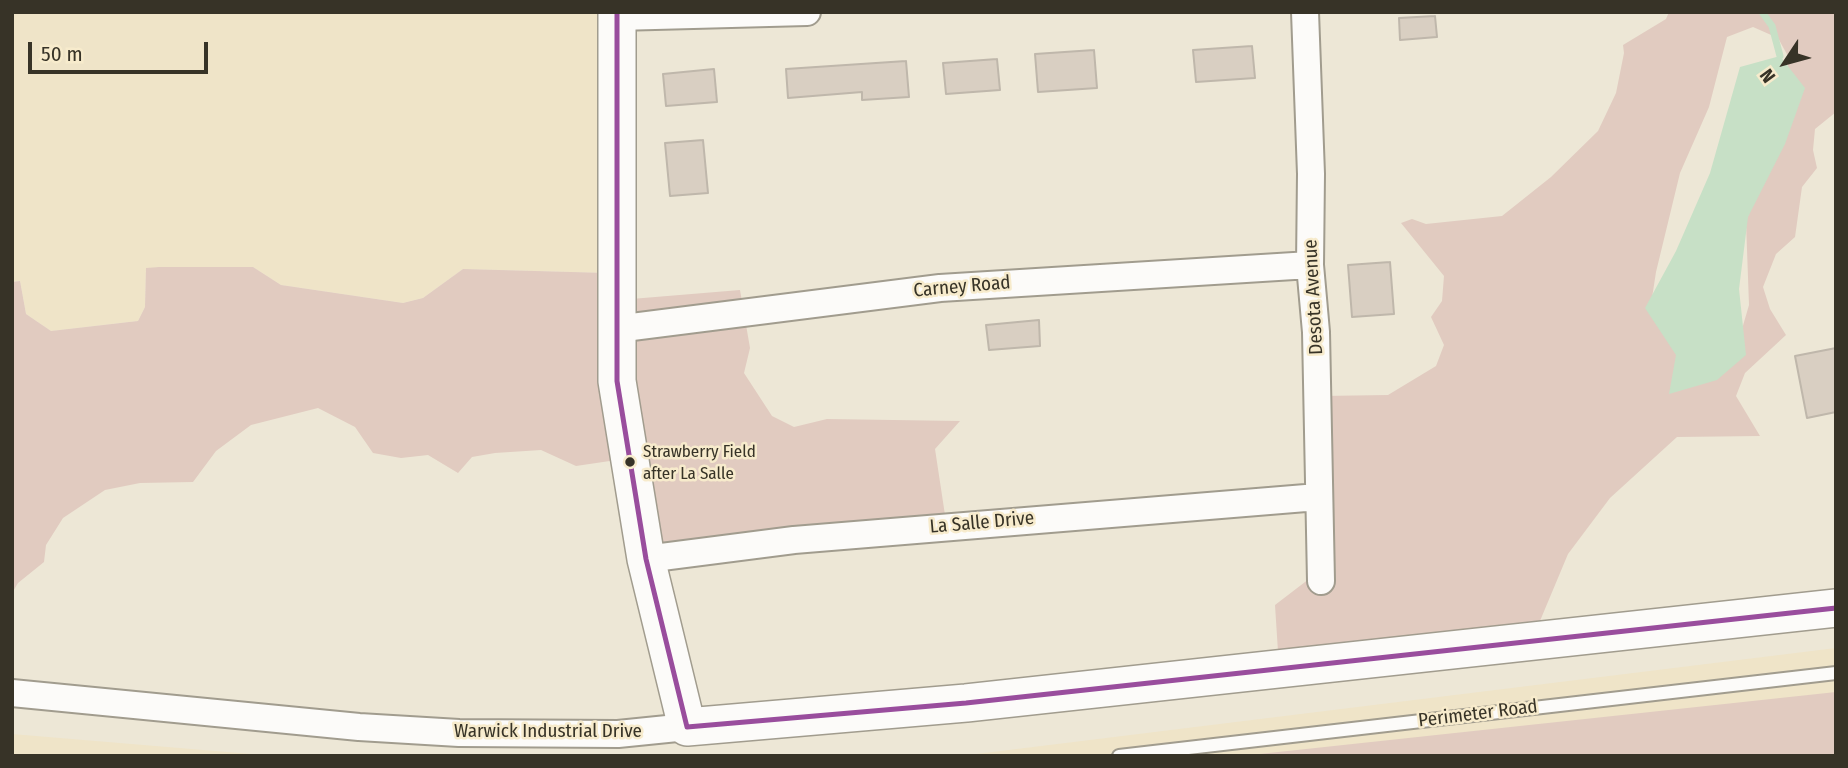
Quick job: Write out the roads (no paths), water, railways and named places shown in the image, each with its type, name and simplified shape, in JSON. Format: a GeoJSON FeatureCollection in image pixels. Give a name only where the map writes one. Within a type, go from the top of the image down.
{"type":"FeatureCollection","features":[{"type":"Feature","properties":{"kind":"street"},"geometry":{"type":"LineString","coordinates":[[687,727],[646,559],[621,422],[616,329],[617,15],[807,12]]}},
{"type":"Feature","properties":{"kind":"street","name":"Desota Avenue"},"geometry":{"type":"LineString","coordinates":[[1305,12],[1311,174],[1310,265],[1316,332],[1321,582]]}},
{"type":"Feature","properties":{"kind":"street","name":"Carney Road"},"geometry":{"type":"LineString","coordinates":[[616,329],[940,288],[1310,265]]}},
{"type":"Feature","properties":{"kind":"street","name":"La Salle Drive"},"geometry":{"type":"LineString","coordinates":[[646,559],[822,537],[1318,497]]}},
{"type":"Feature","properties":{"kind":"street","name":"Warwick Industrial Drive"},"geometry":{"type":"LineString","coordinates":[[12,693],[359,727],[459,733],[618,734],[992,701],[1836,608]]}},
{"type":"Feature","properties":{"kind":"lane","name":"Perimeter Road"},"geometry":{"type":"LineString","coordinates":[[1119,756],[1836,673]]}},
{"type":"Feature","properties":{"kind":"waterway"},"geometry":{"type":"LineString","coordinates":[[1762,12],[1772,26],[1780,56]]}},
{"type":"Feature","properties":{"kind":"place","name":"Strawberry Field after La Salle"},"geometry":{"type":"Point","coordinates":[630,462]}}]}
